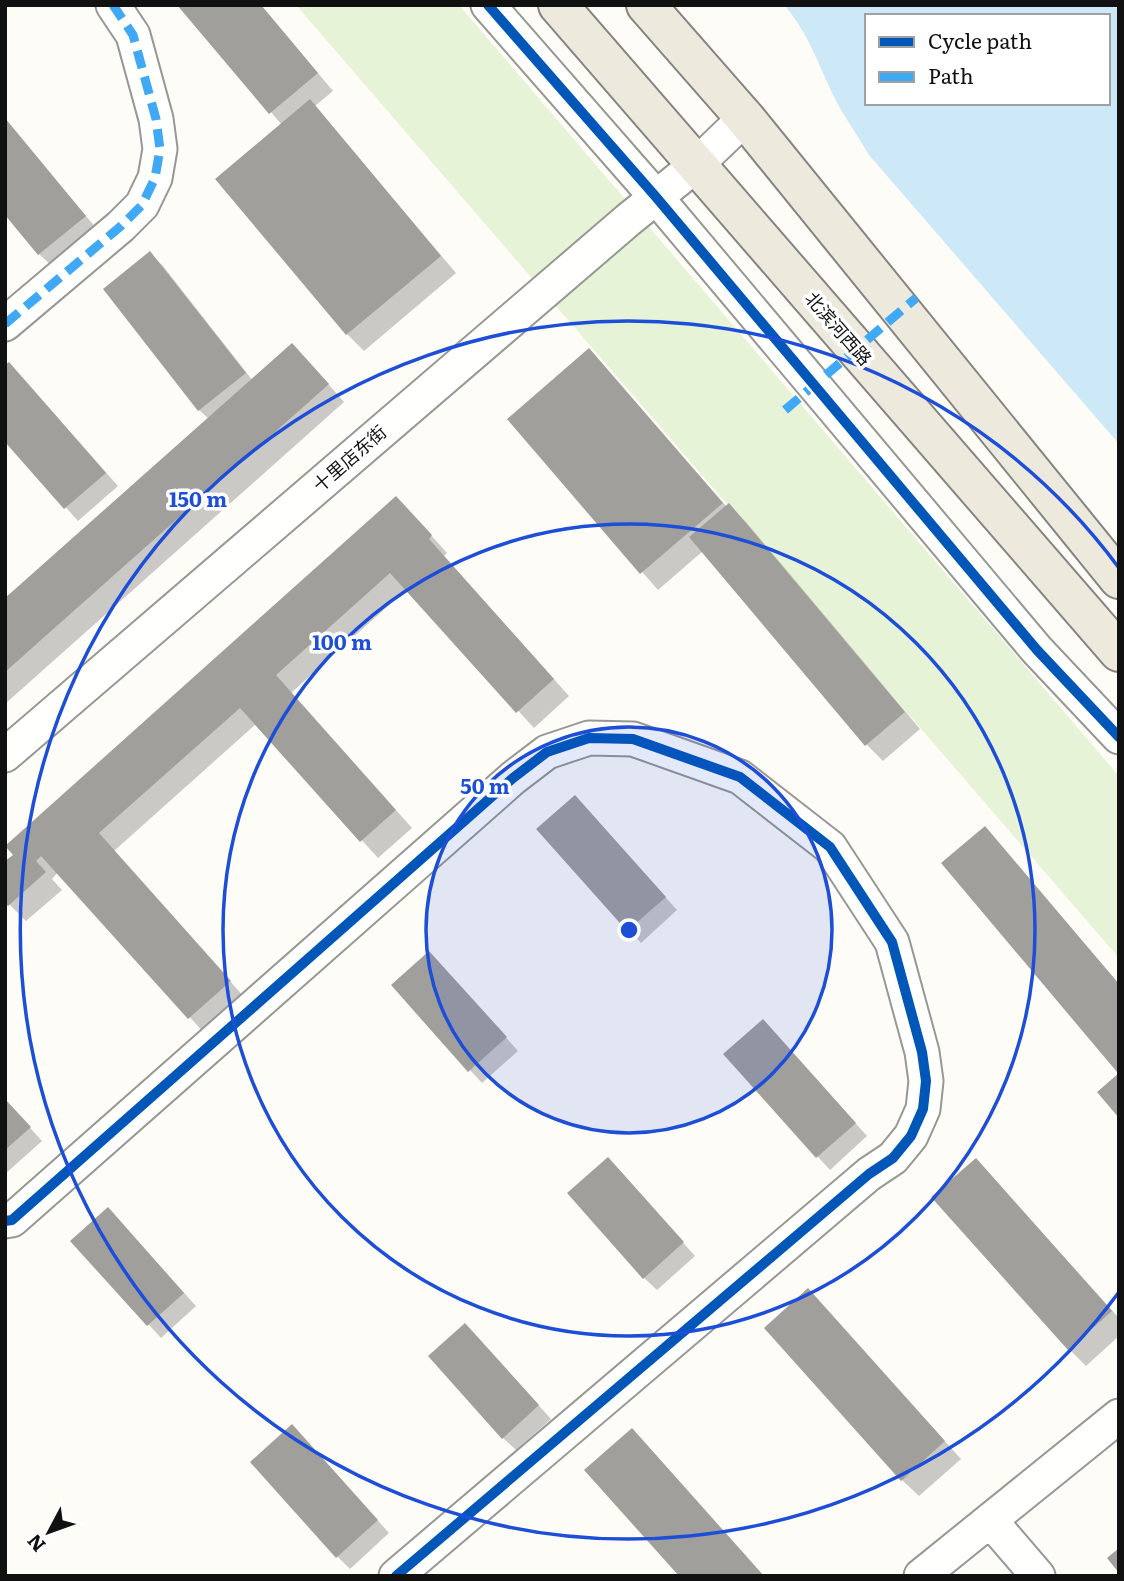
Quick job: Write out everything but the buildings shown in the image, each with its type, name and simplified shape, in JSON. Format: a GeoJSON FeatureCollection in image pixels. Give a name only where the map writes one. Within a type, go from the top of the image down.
{"type":"FeatureCollection","features":[{"type":"Feature","properties":{"kind":"main road","name":"北滨河西路"},"geometry":{"type":"LineString","coordinates":[[558,5],[1119,652]]}},
{"type":"Feature","properties":{"kind":"main road"},"geometry":{"type":"LineString","coordinates":[[646,5],[744,118],[1119,579]]}},
{"type":"Feature","properties":{"kind":"street"},"geometry":{"type":"LineString","coordinates":[[5,324],[121,226],[142,205],[155,178],[160,149],[156,119],[133,35],[113,5]]}},
{"type":"Feature","properties":{"kind":"street"},"geometry":{"type":"LineString","coordinates":[[488,5],[656,197],[1037,650],[1119,737]]}},
{"type":"Feature","properties":{"kind":"street","name":"十里店东街"},"geometry":{"type":"LineString","coordinates":[[5,755],[696,165],[744,118]]}},
{"type":"Feature","properties":{"kind":"street"},"geometry":{"type":"LineString","coordinates":[[5,1221],[12,1220],[513,778],[547,752],[589,738],[633,739],[740,777],[830,847],[892,942],[922,1052],[926,1081],[923,1109],[911,1136],[893,1158],[869,1174],[396,1576]]}},
{"type":"Feature","properties":{"kind":"street"},"geometry":{"type":"LineString","coordinates":[[921,1576],[1119,1416]]}},
{"type":"Feature","properties":{"kind":"street"},"geometry":{"type":"LineString","coordinates":[[990,1520],[1038,1576]]}},
{"type":"Feature","properties":{"kind":"green space"},"geometry":{"type":"Polygon","coordinates":[[[296,5],[459,5],[1119,776],[1119,958],[296,5]]]}},
{"type":"Feature","properties":{"kind":"water"},"geometry":{"type":"Polygon","coordinates":[[[784,5],[1119,5],[1119,444],[869,155],[840,108],[801,29],[784,5]]]}},
{"type":"Feature","properties":{"kind":"marked path"},"geometry":{"type":"LineString","coordinates":[[5,324],[121,226],[142,205],[155,178],[160,149],[156,119],[133,35],[113,5]]}},
{"type":"Feature","properties":{"kind":"marked path"},"geometry":{"type":"LineString","coordinates":[[785,410],[916,298]]}},
{"type":"Feature","properties":{"kind":"cycle path"},"geometry":{"type":"LineString","coordinates":[[488,5],[656,197],[1037,650],[1119,737]]}},
{"type":"Feature","properties":{"kind":"cycle path"},"geometry":{"type":"LineString","coordinates":[[5,1221],[12,1220],[513,778],[547,752],[589,738],[633,739],[740,777],[830,847],[892,942],[922,1052],[926,1081],[923,1109],[911,1136],[893,1158],[869,1174],[396,1576]]}}]}
